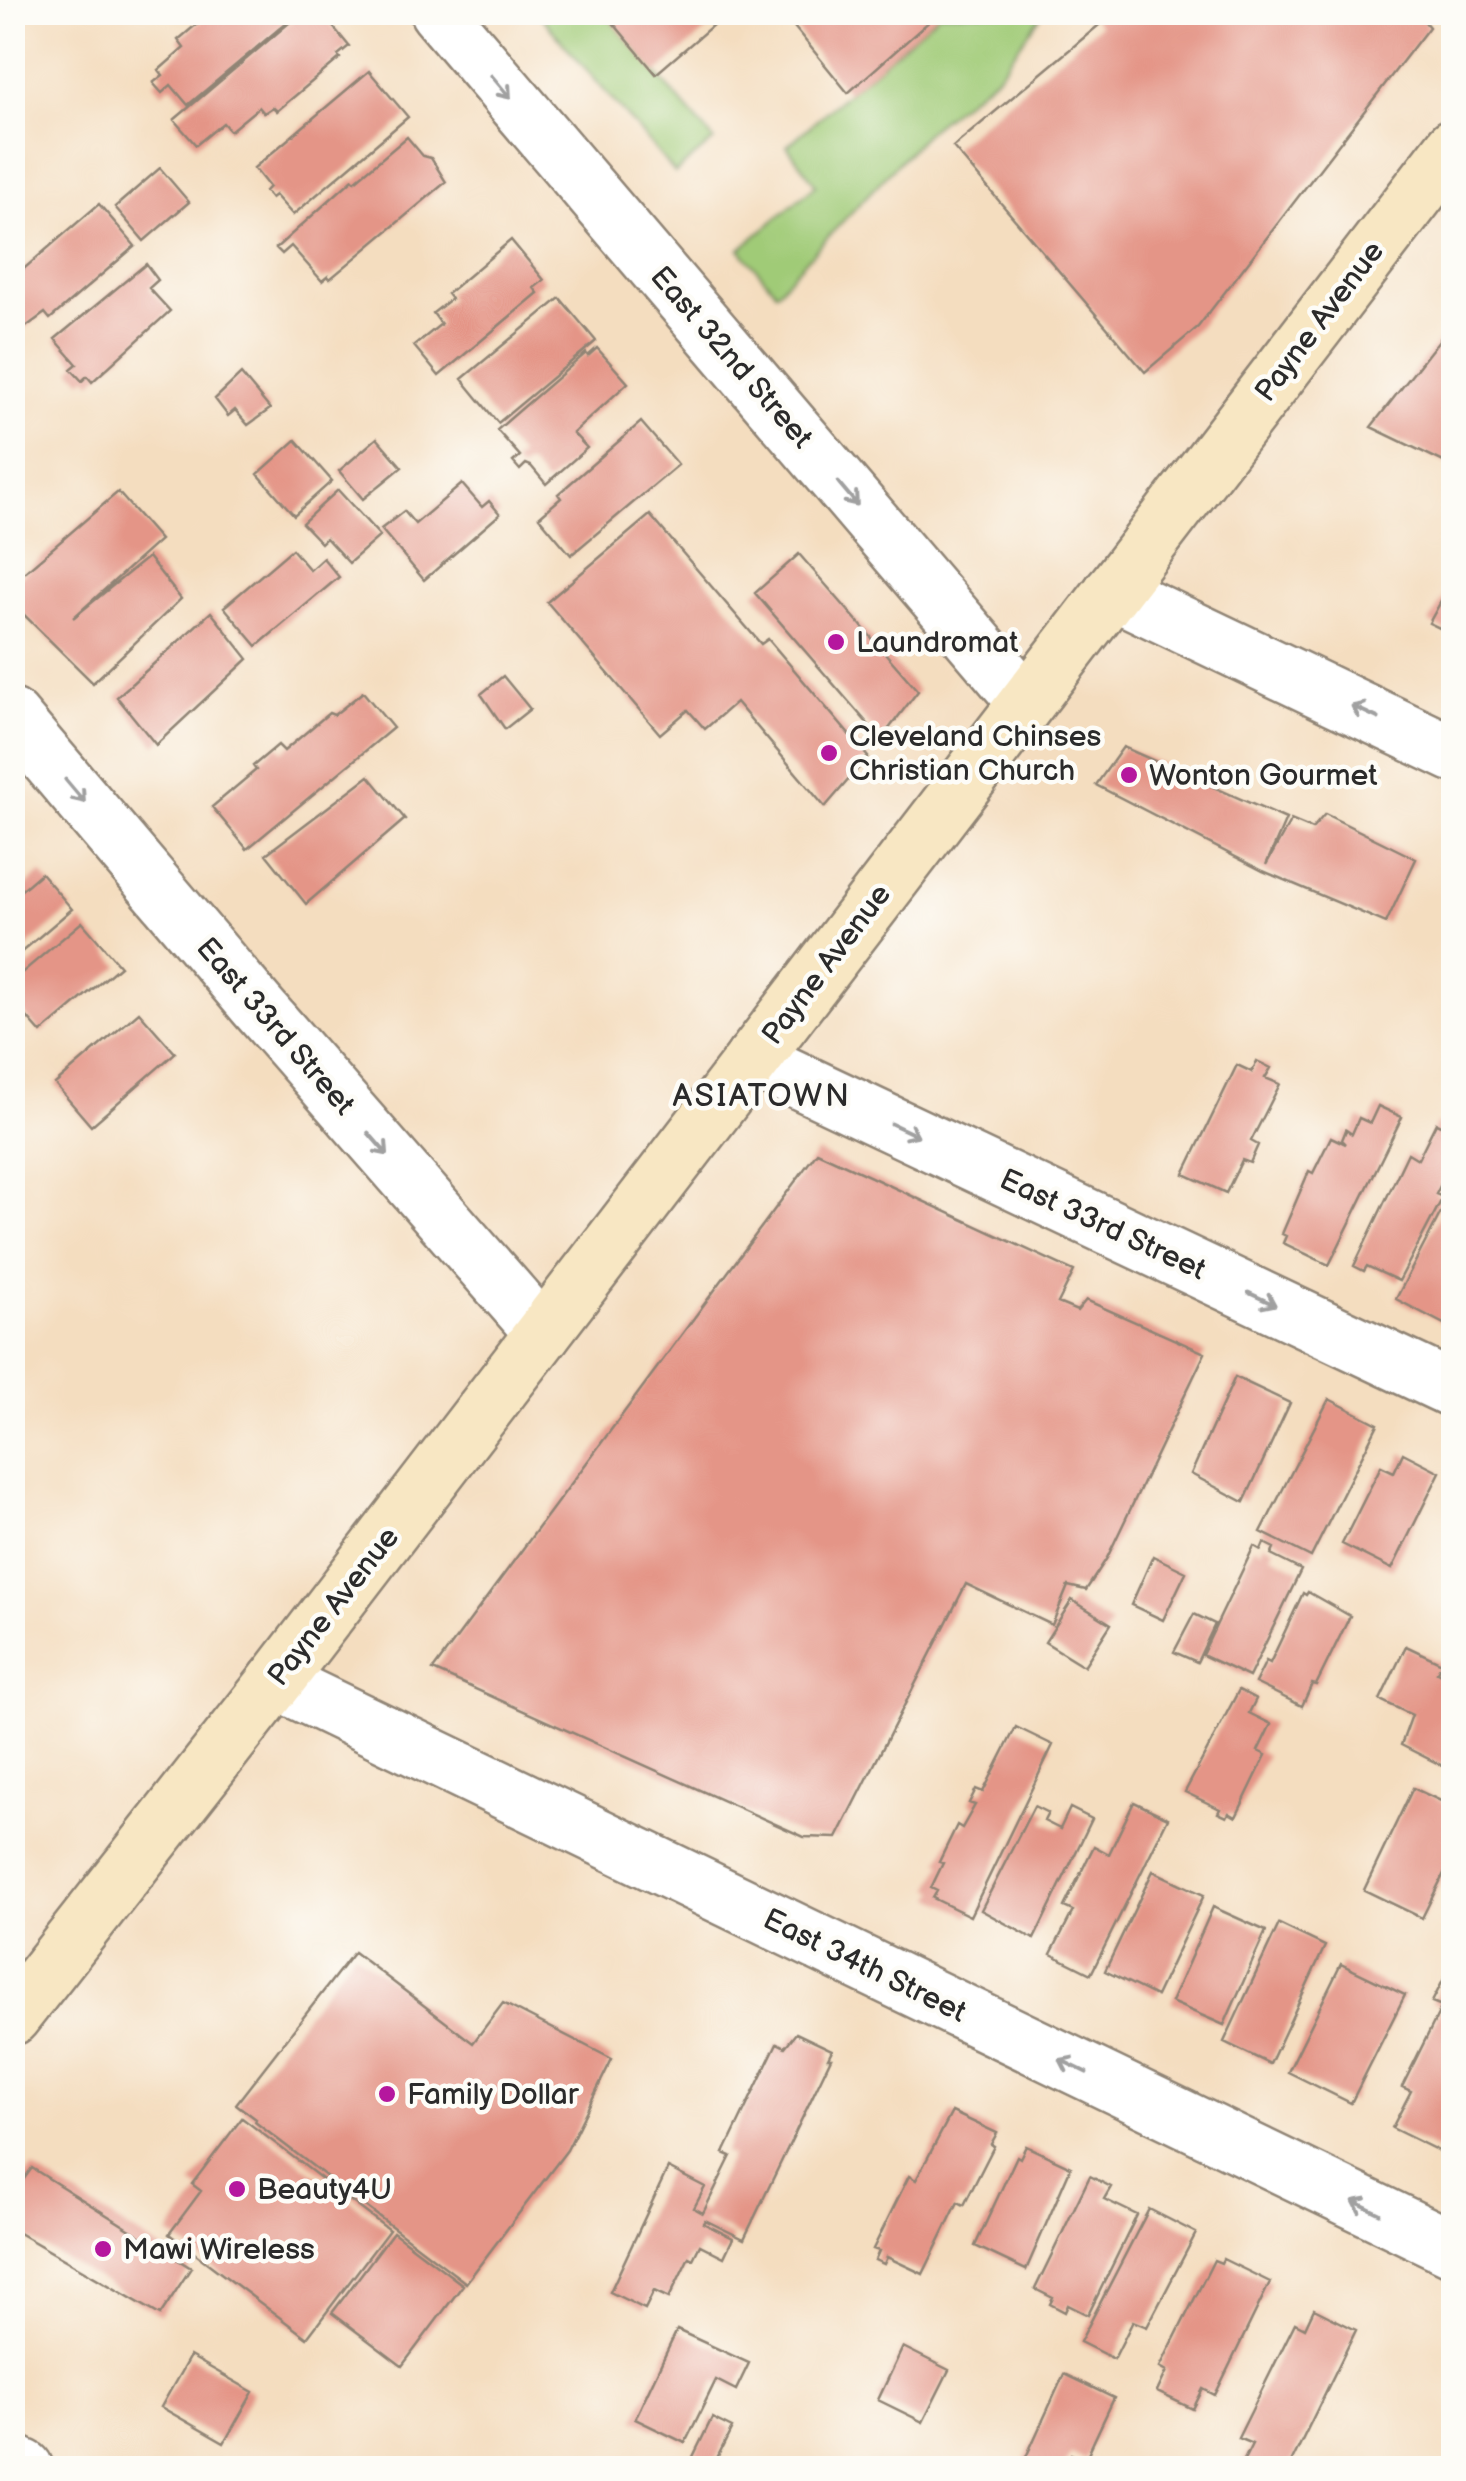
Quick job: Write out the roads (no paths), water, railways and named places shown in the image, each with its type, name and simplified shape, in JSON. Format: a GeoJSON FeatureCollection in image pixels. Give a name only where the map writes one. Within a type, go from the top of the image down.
{"type":"FeatureCollection","features":[{"type":"Feature","properties":{"kind":"street","name":"East 32nd Street"},"geometry":{"type":"LineString","coordinates":[[438,12],[1026,702]]}},
{"type":"Feature","properties":{"kind":"street","name":"Payne Avenue"},"geometry":{"type":"LineString","coordinates":[[20,1990],[276,1681],[1454,146]]}},
{"type":"Feature","properties":{"kind":"street"},"geometry":{"type":"LineString","coordinates":[[1112,591],[1454,754]]}},
{"type":"Feature","properties":{"kind":"street","name":"East 33rd Street"},"geometry":{"type":"LineString","coordinates":[[12,716],[257,1006],[543,1333]]}},
{"type":"Feature","properties":{"kind":"street","name":"East 33rd Street"},"geometry":{"type":"LineString","coordinates":[[753,1059],[1454,1390]]}},
{"type":"Feature","properties":{"kind":"street","name":"East 34th Street"},"geometry":{"type":"LineString","coordinates":[[276,1681],[1454,2249]]}},
{"type":"Feature","properties":{"kind":"street"},"geometry":{"type":"LineString","coordinates":[[12,2462],[25,2468]]}},
{"type":"Feature","properties":{"kind":"place","name":"Laundromat"},"geometry":{"type":"Point","coordinates":[836,642]}},
{"type":"Feature","properties":{"kind":"place","name":"Cleveland Chinses Christian Church"},"geometry":{"type":"Point","coordinates":[829,753]}},
{"type":"Feature","properties":{"kind":"place","name":"Wonton Gourmet"},"geometry":{"type":"Point","coordinates":[1129,775]}},
{"type":"Feature","properties":{"kind":"place","name":"Family Dollar"},"geometry":{"type":"Point","coordinates":[387,2094]}},
{"type":"Feature","properties":{"kind":"place","name":"Beauty4U"},"geometry":{"type":"Point","coordinates":[237,2189]}},
{"type":"Feature","properties":{"kind":"place","name":"Mawi Wireless"},"geometry":{"type":"Point","coordinates":[103,2249]}},
{"type":"Feature","properties":{"kind":"district","name":"ASIATOWN"},"geometry":{"type":"Point","coordinates":[762,1095]}}]}
